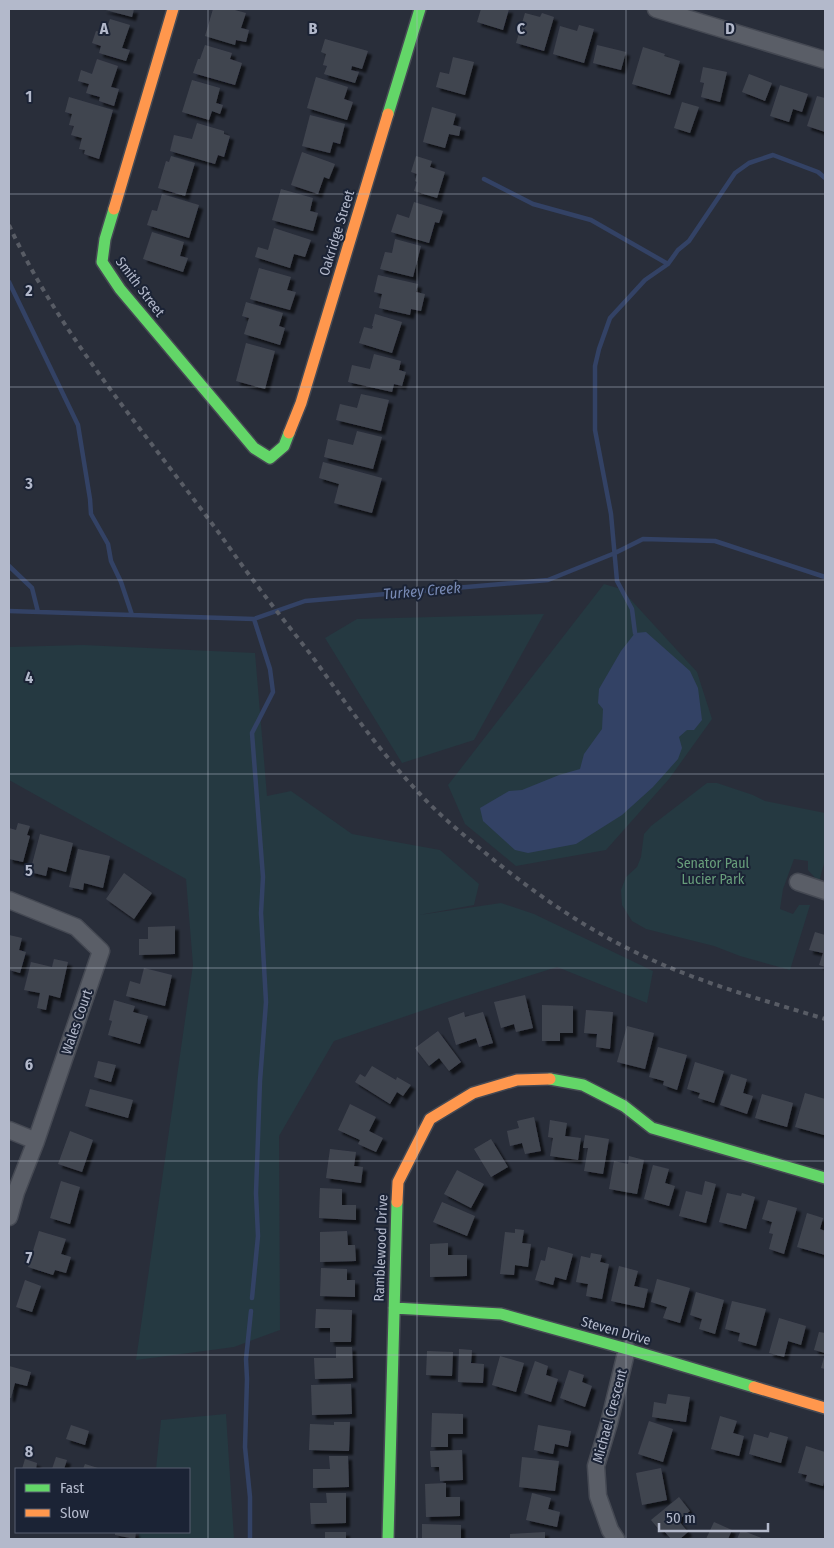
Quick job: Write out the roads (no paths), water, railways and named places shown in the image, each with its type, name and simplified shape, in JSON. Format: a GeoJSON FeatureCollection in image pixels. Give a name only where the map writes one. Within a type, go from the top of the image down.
{"type":"FeatureCollection","features":[{"type":"Feature","properties":{"kind":"street","name":"Smith Street"},"geometry":{"type":"LineString","coordinates":[[173,9],[105,239],[102,262],[120,289],[254,448],[270,458]]}},
{"type":"Feature","properties":{"kind":"street","name":"Oakridge Street"},"geometry":{"type":"LineString","coordinates":[[270,458],[284,446],[301,403],[420,9]]}},
{"type":"Feature","properties":{"kind":"street"},"geometry":{"type":"LineString","coordinates":[[656,9],[825,60]]}},
{"type":"Feature","properties":{"kind":"street"},"geometry":{"type":"LineString","coordinates":[[798,882],[825,891]]}},
{"type":"Feature","properties":{"kind":"street","name":"Wales Court"},"geometry":{"type":"LineString","coordinates":[[9,900],[76,927],[101,950],[36,1141],[16,1192],[9,1217]]}},
{"type":"Feature","properties":{"kind":"street","name":"Ramblewood Drive"},"geometry":{"type":"LineString","coordinates":[[388,1539],[395,1222],[398,1182],[430,1119],[472,1093],[517,1080],[552,1079],[584,1085],[624,1106],[652,1128],[825,1178]]}},
{"type":"Feature","properties":{"kind":"street"},"geometry":{"type":"LineString","coordinates":[[9,1130],[36,1141]]}},
{"type":"Feature","properties":{"kind":"street","name":"Steven Drive"},"geometry":{"type":"LineString","coordinates":[[394,1308],[501,1314],[628,1349],[825,1408]]}},
{"type":"Feature","properties":{"kind":"street","name":"Michael Crescent"},"geometry":{"type":"LineString","coordinates":[[616,1539],[610,1530],[598,1496],[596,1466],[628,1349]]}},
{"type":"Feature","properties":{"kind":"water"},"geometry":{"type":"Polygon","coordinates":[[[646,632],[690,671],[698,688],[702,720],[694,730],[687,730],[679,737],[682,748],[678,759],[653,787],[622,815],[576,844],[528,853],[515,850],[483,821],[480,808],[509,791],[522,790],[559,775],[580,769],[584,754],[602,729],[603,709],[598,703],[599,689],[621,651],[635,633],[646,632]]]}},
{"type":"Feature","properties":{"kind":"waterway"},"geometry":{"type":"LineString","coordinates":[[635,633],[632,609],[617,581],[611,514],[595,430],[595,366],[610,318],[645,280],[668,264],[678,250],[689,241],[735,173],[749,163],[773,155],[818,172],[825,178]]}},
{"type":"Feature","properties":{"kind":"waterway"},"geometry":{"type":"LineString","coordinates":[[484,179],[533,204],[591,220],[668,264]]}},
{"type":"Feature","properties":{"kind":"waterway"},"geometry":{"type":"LineString","coordinates":[[9,282],[78,425],[91,514],[108,544],[111,561],[121,582],[132,615]]}},
{"type":"Feature","properties":{"kind":"waterway","name":"Turkey Creek"},"geometry":{"type":"LineString","coordinates":[[9,611],[254,619],[305,601],[548,580],[615,553],[643,539],[715,541],[825,577]]}},
{"type":"Feature","properties":{"kind":"waterway"},"geometry":{"type":"LineString","coordinates":[[9,566],[32,588],[38,612]]}},
{"type":"Feature","properties":{"kind":"waterway"},"geometry":{"type":"LineString","coordinates":[[252,1298],[258,1236],[256,1193],[260,1081],[266,1002],[261,913],[263,877],[252,733],[273,692],[270,669],[254,619]]}},
{"type":"Feature","properties":{"kind":"waterway"},"geometry":{"type":"LineString","coordinates":[[250,1539],[250,1497],[245,1447],[246,1359],[251,1311]]}},
{"type":"Feature","properties":{"kind":"railway"},"geometry":{"type":"LineString","coordinates":[[9,225],[51,302],[100,376],[366,730],[405,778],[435,810],[506,869],[557,907],[612,940],[654,961],[702,980],[825,1019]]}},
{"type":"Feature","properties":{"kind":"park label","name":"Senator Paul Lucier Park"},"geometry":{"type":"Point","coordinates":[713,872]}}]}
